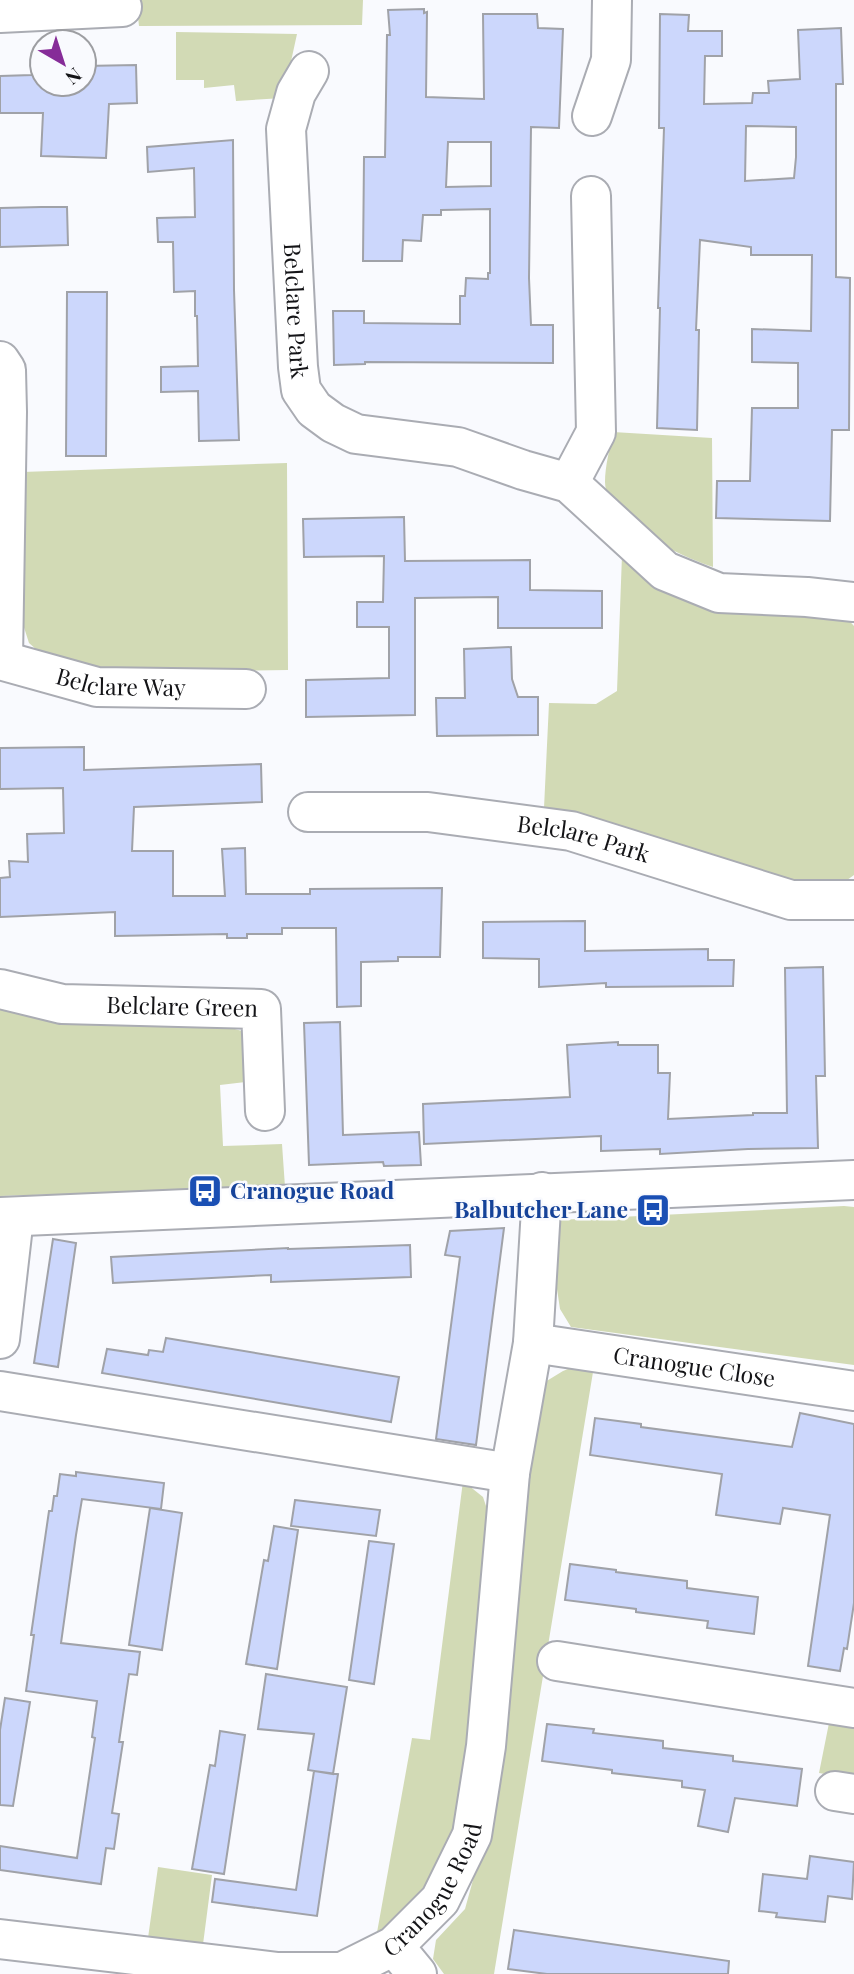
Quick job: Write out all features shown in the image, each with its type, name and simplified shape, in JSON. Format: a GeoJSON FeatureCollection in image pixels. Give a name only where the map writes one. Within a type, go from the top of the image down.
{"type":"FeatureCollection","features":[{"type":"Feature","properties":{"kind":"street"},"geometry":{"type":"LineString","coordinates":[[592,116],[611,60],[612,0]]}},
{"type":"Feature","properties":{"kind":"street"},"geometry":{"type":"LineString","coordinates":[[0,13],[122,7]]}},
{"type":"Feature","properties":{"kind":"street","name":"Belclare Park"},"geometry":{"type":"LineString","coordinates":[[309,71],[296,93],[286,129],[298,367],[301,390],[314,409],[333,423],[356,434],[458,447],[569,483],[665,571],[719,593],[807,597],[854,603]]}},
{"type":"Feature","properties":{"kind":"street"},"geometry":{"type":"LineString","coordinates":[[569,483],[596,432],[591,195]]}},
{"type":"Feature","properties":{"kind":"street"},"geometry":{"type":"LineString","coordinates":[[0,361],[6,370],[7,412],[2,660]]}},
{"type":"Feature","properties":{"kind":"street","name":"Belclare Way"},"geometry":{"type":"LineString","coordinates":[[2,660],[97,687],[246,689]]}},
{"type":"Feature","properties":{"kind":"street","name":"Belclare Park"},"geometry":{"type":"LineString","coordinates":[[308,812],[428,812],[570,831],[791,900],[854,900]]}},
{"type":"Feature","properties":{"kind":"street","name":"Belclare Green"},"geometry":{"type":"LineString","coordinates":[[0,989],[62,1004],[261,1009],[265,1111]]}},
{"type":"Feature","properties":{"kind":"street"},"geometry":{"type":"LineString","coordinates":[[0,1339],[7,1217],[854,1180]]}},
{"type":"Feature","properties":{"kind":"street","name":"Cranogue Road"},"geometry":{"type":"LineString","coordinates":[[0,1939],[278,1972],[342,1972],[405,1960],[440,1900],[472,1835],[486,1746],[510,1473],[533,1343],[542,1192]]}},
{"type":"Feature","properties":{"kind":"street","name":"Cranogue Close"},"geometry":{"type":"LineString","coordinates":[[533,1343],[854,1391]]}},
{"type":"Feature","properties":{"kind":"street"},"geometry":{"type":"LineString","coordinates":[[0,1391],[510,1473]]}},
{"type":"Feature","properties":{"kind":"street"},"geometry":{"type":"LineString","coordinates":[[557,1661],[854,1708]]}},
{"type":"Feature","properties":{"kind":"green space"},"geometry":{"type":"Polygon","coordinates":[[[136,0],[363,0],[362,25],[139,26],[136,0]]]}},
{"type":"Feature","properties":{"kind":"green space"},"geometry":{"type":"Polygon","coordinates":[[[176,32],[297,34],[283,98],[236,101],[234,85],[204,88],[204,80],[176,80],[176,32]]]}},
{"type":"Feature","properties":{"kind":"green space"},"geometry":{"type":"Polygon","coordinates":[[[613,432],[712,438],[713,567],[682,555],[647,536],[618,511],[609,497],[605,482],[613,432]]]}},
{"type":"Feature","properties":{"kind":"green space"},"geometry":{"type":"Polygon","coordinates":[[[287,463],[288,670],[77,667],[46,658],[29,643],[21,618],[22,472],[287,463]]]}},
{"type":"Feature","properties":{"kind":"green space"},"geometry":{"type":"Polygon","coordinates":[[[622,555],[841,612],[854,626],[854,875],[836,888],[754,878],[544,808],[549,703],[596,704],[617,691],[622,555]]]}},
{"type":"Feature","properties":{"kind":"green space"},"geometry":{"type":"Polygon","coordinates":[[[0,1005],[217,1024],[249,1033],[254,1081],[220,1085],[223,1146],[282,1144],[285,1187],[0,1196],[0,1005]]]}},
{"type":"Feature","properties":{"kind":"green space"},"geometry":{"type":"Polygon","coordinates":[[[854,1207],[854,1365],[571,1327],[560,1309],[557,1289],[557,1220],[854,1207]]]}},
{"type":"Feature","properties":{"kind":"green space"},"geometry":{"type":"Polygon","coordinates":[[[578,1365],[594,1366],[494,1974],[444,1974],[433,1959],[436,1940],[465,1909],[481,1851],[517,1530],[545,1382],[578,1365]]]}},
{"type":"Feature","properties":{"kind":"green space"},"geometry":{"type":"Polygon","coordinates":[[[463,1481],[483,1497],[491,1521],[463,1812],[413,1911],[376,1938],[412,1738],[430,1740],[463,1481]]]}},
{"type":"Feature","properties":{"kind":"green space"},"geometry":{"type":"Polygon","coordinates":[[[830,1718],[854,1722],[854,1779],[819,1773],[830,1718]]]}},
{"type":"Feature","properties":{"kind":"green space"},"geometry":{"type":"Polygon","coordinates":[[[158,1867],[212,1875],[202,1952],[147,1945],[158,1867]]]}},
{"type":"Feature","properties":{"kind":"building"},"geometry":{"type":"Polygon","coordinates":[[[424,9],[424,13],[427,12],[426,97],[484,99],[483,14],[537,14],[538,28],[563,29],[559,128],[531,127],[531,325],[553,325],[553,363],[365,362],[334,365],[333,311],[364,311],[364,323],[460,324],[460,296],[465,296],[466,278],[488,279],[490,273],[490,209],[441,210],[441,215],[423,215],[421,241],[403,240],[402,261],[363,261],[364,157],[385,157],[387,35],[390,35],[388,10],[424,9]],[[448,142],[446,187],[491,186],[491,142],[448,142]]]}},
{"type":"Feature","properties":{"kind":"building"},"geometry":{"type":"Polygon","coordinates":[[[660,14],[689,15],[688,31],[722,31],[722,56],[705,56],[704,104],[752,103],[753,93],[769,93],[768,81],[800,79],[798,30],[841,28],[843,84],[836,84],[836,277],[850,278],[849,430],[832,430],[830,521],[716,518],[717,481],[750,481],[752,408],[798,408],[798,363],[752,362],[752,329],[811,331],[812,255],[751,255],[751,247],[700,240],[696,330],[699,330],[697,430],[657,428],[664,128],[659,128],[660,14]],[[746,126],[745,181],[794,178],[796,127],[746,126]]]}},
{"type":"Feature","properties":{"kind":"building"},"geometry":{"type":"Polygon","coordinates":[[[136,65],[137,103],[109,104],[106,158],[41,156],[43,113],[0,113],[0,76],[28,75],[28,98],[98,98],[98,66],[136,65]]]}},
{"type":"Feature","properties":{"kind":"building"},"geometry":{"type":"Polygon","coordinates":[[[233,140],[239,440],[199,441],[198,391],[161,392],[161,367],[198,366],[197,316],[195,291],[174,292],[173,242],[158,242],[157,218],[195,217],[194,168],[148,172],[147,147],[233,140]]]}},
{"type":"Feature","properties":{"kind":"building"},"geometry":{"type":"Polygon","coordinates":[[[67,207],[68,245],[0,247],[0,208],[67,207]]]}},
{"type":"Feature","properties":{"kind":"building"},"geometry":{"type":"Polygon","coordinates":[[[67,292],[107,292],[106,456],[66,456],[67,292]]]}},
{"type":"Feature","properties":{"kind":"building"},"geometry":{"type":"Polygon","coordinates":[[[404,517],[405,561],[530,560],[530,590],[602,591],[602,628],[498,628],[498,597],[415,598],[415,715],[306,717],[306,680],[389,678],[389,627],[357,627],[357,602],[383,602],[384,556],[304,557],[303,519],[404,517]]]}},
{"type":"Feature","properties":{"kind":"building"},"geometry":{"type":"Polygon","coordinates":[[[511,647],[512,679],[518,697],[538,697],[538,735],[437,736],[436,698],[465,698],[464,649],[511,647]]]}},
{"type":"Feature","properties":{"kind":"building"},"geometry":{"type":"Polygon","coordinates":[[[84,747],[84,770],[261,764],[262,802],[134,807],[132,851],[173,851],[173,896],[225,896],[222,849],[245,848],[246,894],[310,894],[310,889],[442,888],[440,957],[398,957],[398,961],[361,962],[361,1006],[337,1007],[336,928],[282,928],[282,934],[247,934],[247,938],[227,938],[227,934],[115,936],[115,912],[0,917],[0,878],[10,877],[9,861],[28,862],[27,834],[64,833],[63,788],[0,789],[0,748],[84,747]]]}},
{"type":"Feature","properties":{"kind":"building"},"geometry":{"type":"Polygon","coordinates":[[[585,921],[585,951],[708,949],[708,960],[734,960],[733,986],[606,987],[606,983],[539,987],[539,959],[483,958],[483,922],[585,921]]]}},
{"type":"Feature","properties":{"kind":"building"},"geometry":{"type":"Polygon","coordinates":[[[823,967],[825,1076],[816,1076],[818,1148],[660,1154],[660,1149],[601,1151],[601,1136],[424,1144],[423,1104],[570,1097],[567,1045],[618,1042],[618,1045],[658,1045],[658,1073],[670,1073],[668,1119],[787,1113],[785,968],[823,967]]]}},
{"type":"Feature","properties":{"kind":"building"},"geometry":{"type":"Polygon","coordinates":[[[340,1022],[343,1135],[419,1132],[421,1165],[384,1166],[383,1162],[309,1165],[304,1023],[340,1022]]]}},
{"type":"Feature","properties":{"kind":"building"},"geometry":{"type":"Polygon","coordinates":[[[504,1228],[476,1445],[436,1439],[460,1257],[445,1255],[450,1231],[504,1228]]]}},
{"type":"Feature","properties":{"kind":"building"},"geometry":{"type":"Polygon","coordinates":[[[53,1239],[76,1243],[58,1367],[34,1363],[53,1239]]]}},
{"type":"Feature","properties":{"kind":"building"},"geometry":{"type":"Polygon","coordinates":[[[410,1245],[411,1277],[271,1282],[271,1275],[113,1283],[111,1257],[410,1245]]]}},
{"type":"Feature","properties":{"kind":"building"},"geometry":{"type":"Polygon","coordinates":[[[166,1338],[399,1377],[391,1422],[102,1373],[107,1349],[148,1355],[149,1350],[163,1352],[166,1338]]]}},
{"type":"Feature","properties":{"kind":"building"},"geometry":{"type":"Polygon","coordinates":[[[800,1413],[854,1424],[854,1603],[847,1649],[844,1648],[840,1671],[808,1666],[830,1515],[783,1508],[780,1524],[716,1515],[722,1474],[590,1455],[595,1418],[641,1424],[641,1427],[792,1447],[800,1413]]]}},
{"type":"Feature","properties":{"kind":"building"},"geometry":{"type":"Polygon","coordinates":[[[76,1472],[164,1483],[161,1509],[82,1499],[76,1535],[61,1643],[140,1652],[137,1675],[129,1674],[119,1742],[123,1742],[112,1813],[119,1814],[114,1849],[106,1848],[101,1884],[0,1870],[0,1846],[77,1858],[95,1738],[92,1737],[97,1701],[26,1691],[34,1635],[31,1635],[49,1511],[52,1511],[54,1496],[57,1496],[60,1474],[76,1476],[76,1472]]]}},
{"type":"Feature","properties":{"kind":"building"},"geometry":{"type":"Polygon","coordinates":[[[295,1500],[380,1510],[376,1536],[291,1526],[295,1500]]]}},
{"type":"Feature","properties":{"kind":"building"},"geometry":{"type":"Polygon","coordinates":[[[150,1508],[182,1513],[162,1650],[129,1645],[150,1508]]]}},
{"type":"Feature","properties":{"kind":"building"},"geometry":{"type":"Polygon","coordinates":[[[274,1526],[298,1530],[277,1669],[246,1664],[264,1560],[268,1561],[274,1526]]]}},
{"type":"Feature","properties":{"kind":"building"},"geometry":{"type":"Polygon","coordinates":[[[369,1541],[394,1544],[374,1684],[349,1680],[369,1541]]]}},
{"type":"Feature","properties":{"kind":"building"},"geometry":{"type":"Polygon","coordinates":[[[570,1564],[687,1581],[687,1588],[758,1597],[754,1634],[707,1628],[708,1621],[565,1600],[570,1564]]]}},
{"type":"Feature","properties":{"kind":"building"},"geometry":{"type":"Polygon","coordinates":[[[266,1674],[347,1687],[333,1774],[308,1770],[314,1734],[258,1729],[266,1674]]]}},
{"type":"Feature","properties":{"kind":"building"},"geometry":{"type":"Polygon","coordinates":[[[5,1698],[30,1702],[13,1806],[0,1805],[0,1730],[5,1698]]]}},
{"type":"Feature","properties":{"kind":"building"},"geometry":{"type":"Polygon","coordinates":[[[547,1724],[594,1729],[593,1733],[663,1741],[663,1748],[733,1756],[733,1761],[802,1769],[797,1806],[735,1798],[728,1832],[698,1826],[705,1790],[682,1787],[682,1781],[542,1761],[547,1724]]]}},
{"type":"Feature","properties":{"kind":"building"},"geometry":{"type":"Polygon","coordinates":[[[220,1731],[245,1735],[224,1874],[192,1869],[210,1765],[215,1766],[220,1731]]]}},
{"type":"Feature","properties":{"kind":"building"},"geometry":{"type":"Polygon","coordinates":[[[314,1771],[338,1774],[317,1916],[212,1902],[215,1879],[296,1890],[314,1771]]]}},
{"type":"Feature","properties":{"kind":"building"},"geometry":{"type":"Polygon","coordinates":[[[810,1856],[854,1862],[852,1899],[828,1896],[825,1922],[776,1917],[777,1913],[759,1911],[763,1874],[807,1879],[810,1856]]]}},
{"type":"Feature","properties":{"kind":"building"},"geometry":{"type":"Polygon","coordinates":[[[514,1930],[729,1961],[728,1974],[547,1974],[508,1969],[514,1930]]]}},
{"type":"Feature","properties":{"kind":"place","name":"Cranogue Road"},"geometry":{"type":"Point","coordinates":[205,1191]}},
{"type":"Feature","properties":{"kind":"place","name":"Balbutcher Lane"},"geometry":{"type":"Point","coordinates":[653,1210]}}]}
